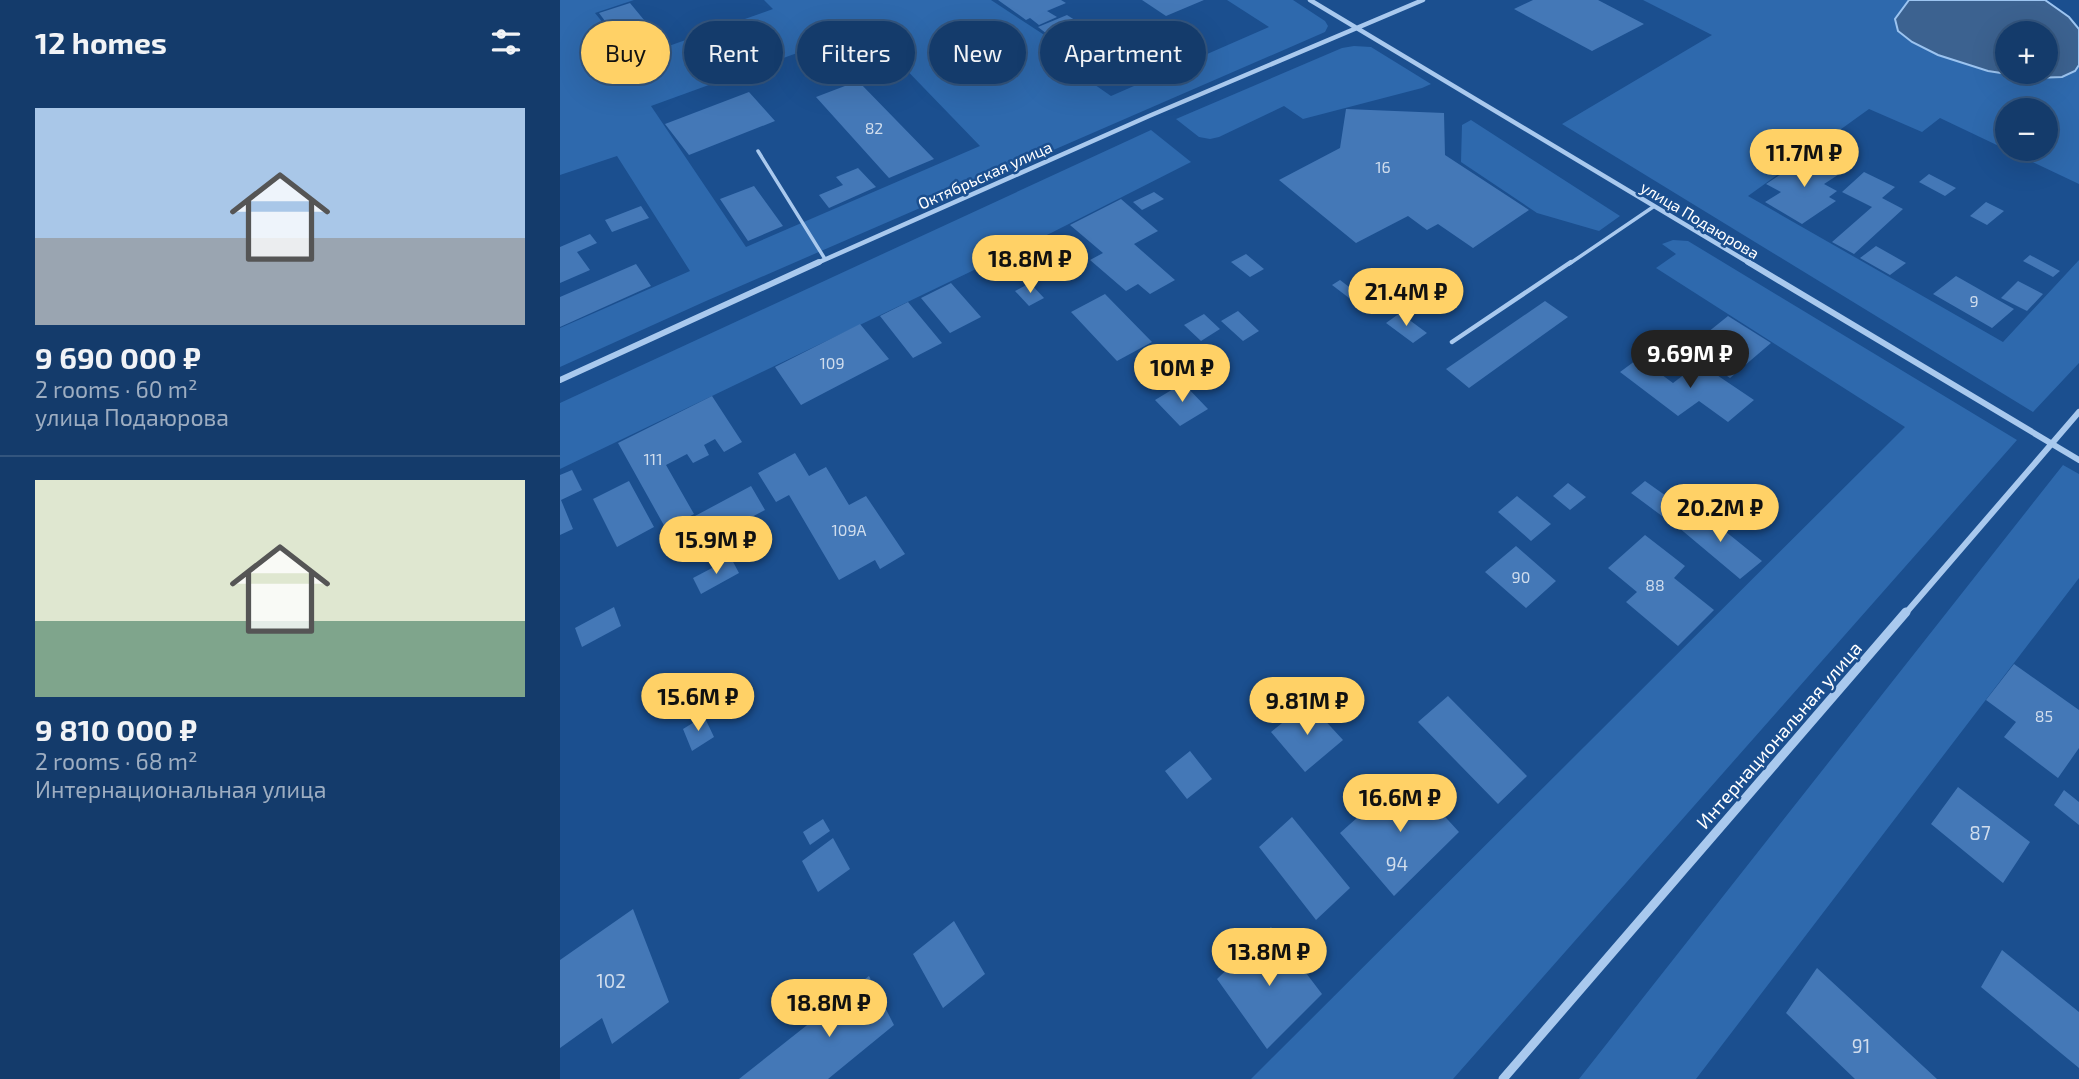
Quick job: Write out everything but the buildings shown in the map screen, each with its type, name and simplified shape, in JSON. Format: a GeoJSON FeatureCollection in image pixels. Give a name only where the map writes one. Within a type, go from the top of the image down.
{"type":"FeatureCollection","features":[{"type":"Feature","properties":{"kind":"street","name":"улица Подаюрова"},"geometry":{"type":"LineString","coordinates":[[1310,0],[2079,460]]}},
{"type":"Feature","properties":{"kind":"street","name":"Октябрьская улица"},"geometry":{"type":"LineString","coordinates":[[560,380],[1149,116],[1423,0]]}},
{"type":"Feature","properties":{"kind":"street","name":"Интернациональная улица"},"geometry":{"type":"LineString","coordinates":[[1503,1079],[2079,412]]}},
{"type":"Feature","properties":{"kind":"lane"},"geometry":{"type":"LineString","coordinates":[[758,151],[825,259]]}},
{"type":"Feature","properties":{"kind":"lane"},"geometry":{"type":"LineString","coordinates":[[1452,342],[1653,206]]}},
{"type":"Feature","properties":{"kind":"shaded area"},"geometry":{"type":"Polygon","coordinates":[[[560,0],[634,0],[595,13],[601,21],[581,21],[581,84],[670,84],[670,46],[684,41],[684,84],[712,84],[651,106],[746,247],[980,146],[915,79],[915,21],[797,21],[797,53],[783,58],[783,21],[739,21],[773,9],[764,0],[991,0],[1023,21],[929,21],[929,84],[1026,84],[1026,23],[1040,32],[1040,84],[1094,84],[1111,96],[1138,84],[1205,84],[560,367],[560,328],[690,271],[617,156],[560,175],[560,0]]]}},
{"type":"Feature","properties":{"kind":"shaded area"},"geometry":{"type":"Polygon","coordinates":[[[1227,0],[1293,0],[1325,21],[1328,26],[1325,32],[1206,84],[1206,55],[1269,27],[1227,0]]]}},
{"type":"Feature","properties":{"kind":"shaded area"},"geometry":{"type":"Polygon","coordinates":[[[1643,0],[1909,0],[1895,19],[1988,71],[1995,72],[1995,84],[2058,84],[2058,74],[2075,71],[2079,65],[2079,184],[2031,161],[2058,161],[2058,98],[1995,98],[1995,144],[1940,118],[1922,132],[1869,109],[1748,196],[2003,342],[2079,260],[2079,363],[2033,412],[1562,124],[1712,35],[1643,0]]]}},
{"type":"Feature","properties":{"kind":"shaded area"},"geometry":{"type":"Polygon","coordinates":[[[1909,0],[2045,0],[2069,17],[2079,29],[2079,65],[2075,71],[2058,77],[2058,21],[1995,21],[1995,72],[1938,55],[1912,42],[1898,31],[1895,19],[1909,0]]]}},
{"type":"Feature","properties":{"kind":"shaded area"},"geometry":{"type":"Polygon","coordinates":[[[1371,47],[1431,84],[1303,119],[1284,106],[1210,139],[1199,137],[1176,119],[1342,48],[1371,47]]]}},
{"type":"Feature","properties":{"kind":"shaded area"},"geometry":{"type":"Polygon","coordinates":[[[1471,120],[1620,216],[1599,231],[1537,213],[1461,162],[1462,125],[1471,120]]]}},
{"type":"Feature","properties":{"kind":"shaded area"},"geometry":{"type":"Polygon","coordinates":[[[1151,130],[1191,162],[1051,233],[560,469],[560,403],[1151,130]]]}},
{"type":"Feature","properties":{"kind":"shaded area"},"geometry":{"type":"Polygon","coordinates":[[[1673,240],[1688,241],[2017,440],[1453,1079],[1251,1079],[1905,427],[1656,268],[1676,254],[1662,244],[1673,240]]]}},
{"type":"Feature","properties":{"kind":"shaded area"},"geometry":{"type":"Polygon","coordinates":[[[2063,465],[2079,474],[2079,578],[1696,1079],[1579,1079],[2063,465]]]}}]}
